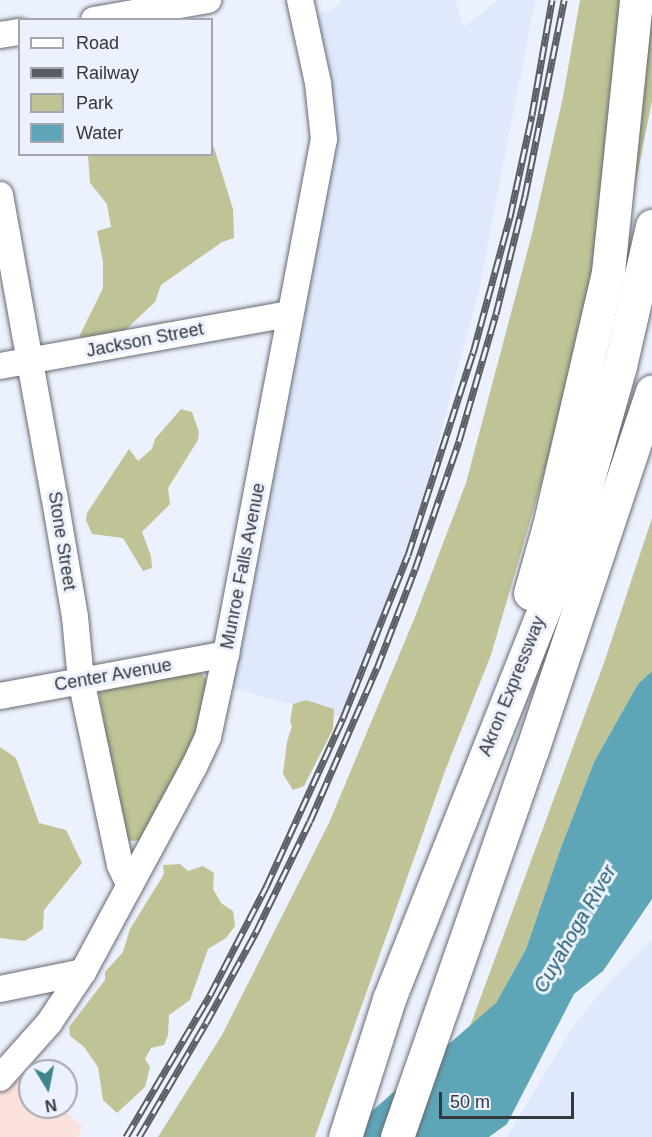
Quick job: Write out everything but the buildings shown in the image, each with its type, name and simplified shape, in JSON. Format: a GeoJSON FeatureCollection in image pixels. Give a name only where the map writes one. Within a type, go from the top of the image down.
{"type":"FeatureCollection","features":[{"type":"Feature","properties":{"kind":"highway"},"geometry":{"type":"LineString","coordinates":[[483,758],[549,526],[608,272],[636,0]]}},
{"type":"Feature","properties":{"kind":"highway","name":"Akron Expressway"},"geometry":{"type":"LineString","coordinates":[[345,1135],[389,999],[568,546],[620,366],[652,226]]}},
{"type":"Feature","properties":{"kind":"highway","name":"Akron Expressway"},"geometry":{"type":"LineString","coordinates":[[397,1137],[652,392]]}},
{"type":"Feature","properties":{"kind":"highway"},"geometry":{"type":"LineString","coordinates":[[608,523],[652,415]]}},
{"type":"Feature","properties":{"kind":"street"},"geometry":{"type":"LineString","coordinates":[[105,18],[208,0]]}},
{"type":"Feature","properties":{"kind":"street","name":"Munroe Falls Avenue"},"geometry":{"type":"LineString","coordinates":[[0,1078],[49,1023],[83,972],[202,752],[226,654],[324,139],[318,83],[300,0]]}},
{"type":"Feature","properties":{"kind":"street"},"geometry":{"type":"LineString","coordinates":[[0,35],[18,32]]}},
{"type":"Feature","properties":{"kind":"street","name":"Stone Street"},"geometry":{"type":"LineString","coordinates":[[0,195],[75,617],[81,680],[120,865],[130,886]]}},
{"type":"Feature","properties":{"kind":"street","name":"Jackson Street"},"geometry":{"type":"LineString","coordinates":[[0,366],[290,314]]}},
{"type":"Feature","properties":{"kind":"street","name":"Center Avenue"},"geometry":{"type":"LineString","coordinates":[[0,696],[226,654]]}},
{"type":"Feature","properties":{"kind":"street"},"geometry":{"type":"LineString","coordinates":[[0,989],[83,972]]}},
{"type":"Feature","properties":{"kind":"shaded area"},"geometry":{"type":"Polygon","coordinates":[[[343,0],[455,0],[464,27],[498,0],[535,0],[479,290],[408,555],[343,718],[219,685],[317,182],[303,17],[331,10],[343,0]]]}},
{"type":"Feature","properties":{"kind":"shaded area"},"geometry":{"type":"Polygon","coordinates":[[[652,939],[652,1137],[507,1137],[574,1025],[607,985],[652,939]]]}},
{"type":"Feature","properties":{"kind":"shaded area"},"geometry":{"type":"Polygon","coordinates":[[[18,1070],[18,1119],[74,1119],[83,1127],[77,1137],[0,1137],[0,1090],[18,1070]]]}},
{"type":"Feature","properties":{"kind":"green space"},"geometry":{"type":"Polygon","coordinates":[[[580,0],[626,0],[590,292],[558,426],[491,655],[445,771],[315,1137],[158,1137],[222,1035],[329,823],[415,617],[466,483],[532,234],[563,97],[580,0]]]}},
{"type":"Feature","properties":{"kind":"green space"},"geometry":{"type":"Polygon","coordinates":[[[652,0],[652,101],[628,220],[652,0]]]}},
{"type":"Feature","properties":{"kind":"green space"},"geometry":{"type":"Polygon","coordinates":[[[213,144],[233,209],[234,238],[222,242],[161,285],[155,302],[119,336],[79,337],[103,288],[103,262],[97,231],[111,227],[107,204],[90,183],[88,156],[213,156],[213,144]]]}},
{"type":"Feature","properties":{"kind":"green space"},"geometry":{"type":"Polygon","coordinates":[[[181,409],[192,412],[199,432],[198,440],[168,488],[170,504],[142,532],[151,556],[152,568],[143,571],[123,538],[92,534],[86,520],[87,513],[129,449],[138,461],[152,449],[155,439],[181,409]]]}},
{"type":"Feature","properties":{"kind":"green space"},"geometry":{"type":"Polygon","coordinates":[[[652,518],[652,671],[638,684],[594,762],[560,850],[526,949],[496,1003],[469,1029],[605,660],[652,518]]]}},
{"type":"Feature","properties":{"kind":"green space"},"geometry":{"type":"Polygon","coordinates":[[[187,672],[201,673],[209,683],[200,732],[143,840],[130,841],[125,839],[115,796],[99,693],[104,686],[187,672]]]}},
{"type":"Feature","properties":{"kind":"green space"},"geometry":{"type":"Polygon","coordinates":[[[306,700],[334,709],[333,729],[304,786],[293,790],[283,774],[287,742],[292,726],[290,721],[293,704],[306,700]]]}},
{"type":"Feature","properties":{"kind":"green space"},"geometry":{"type":"Polygon","coordinates":[[[0,747],[16,758],[39,823],[66,830],[82,863],[44,910],[43,929],[25,941],[0,938],[0,747]]]}},
{"type":"Feature","properties":{"kind":"green space"},"geometry":{"type":"Polygon","coordinates":[[[180,864],[188,871],[203,866],[214,873],[213,889],[221,903],[233,911],[235,926],[226,938],[208,949],[190,1000],[169,1015],[168,1035],[164,1045],[151,1048],[145,1059],[150,1067],[145,1087],[117,1113],[103,1100],[98,1067],[84,1047],[70,1036],[69,1027],[105,980],[105,972],[123,952],[130,929],[164,874],[163,865],[180,864]]]}},
{"type":"Feature","properties":{"kind":"water","name":"Cuyahoga River"},"geometry":{"type":"Polygon","coordinates":[[[652,671],[652,899],[603,971],[574,994],[507,1124],[489,1137],[342,1137],[496,1003],[526,949],[560,850],[594,762],[638,684],[652,671]]]}},
{"type":"Feature","properties":{"kind":"railway"},"geometry":{"type":"LineString","coordinates":[[126,1137],[210,995],[266,887],[343,718],[408,555],[473,353],[510,217],[532,115],[552,0]]}},
{"type":"Feature","properties":{"kind":"railway"},"geometry":{"type":"LineString","coordinates":[[139,1137],[256,932],[310,821],[377,668],[415,569],[459,441],[496,314],[525,196],[564,0]]}}]}
